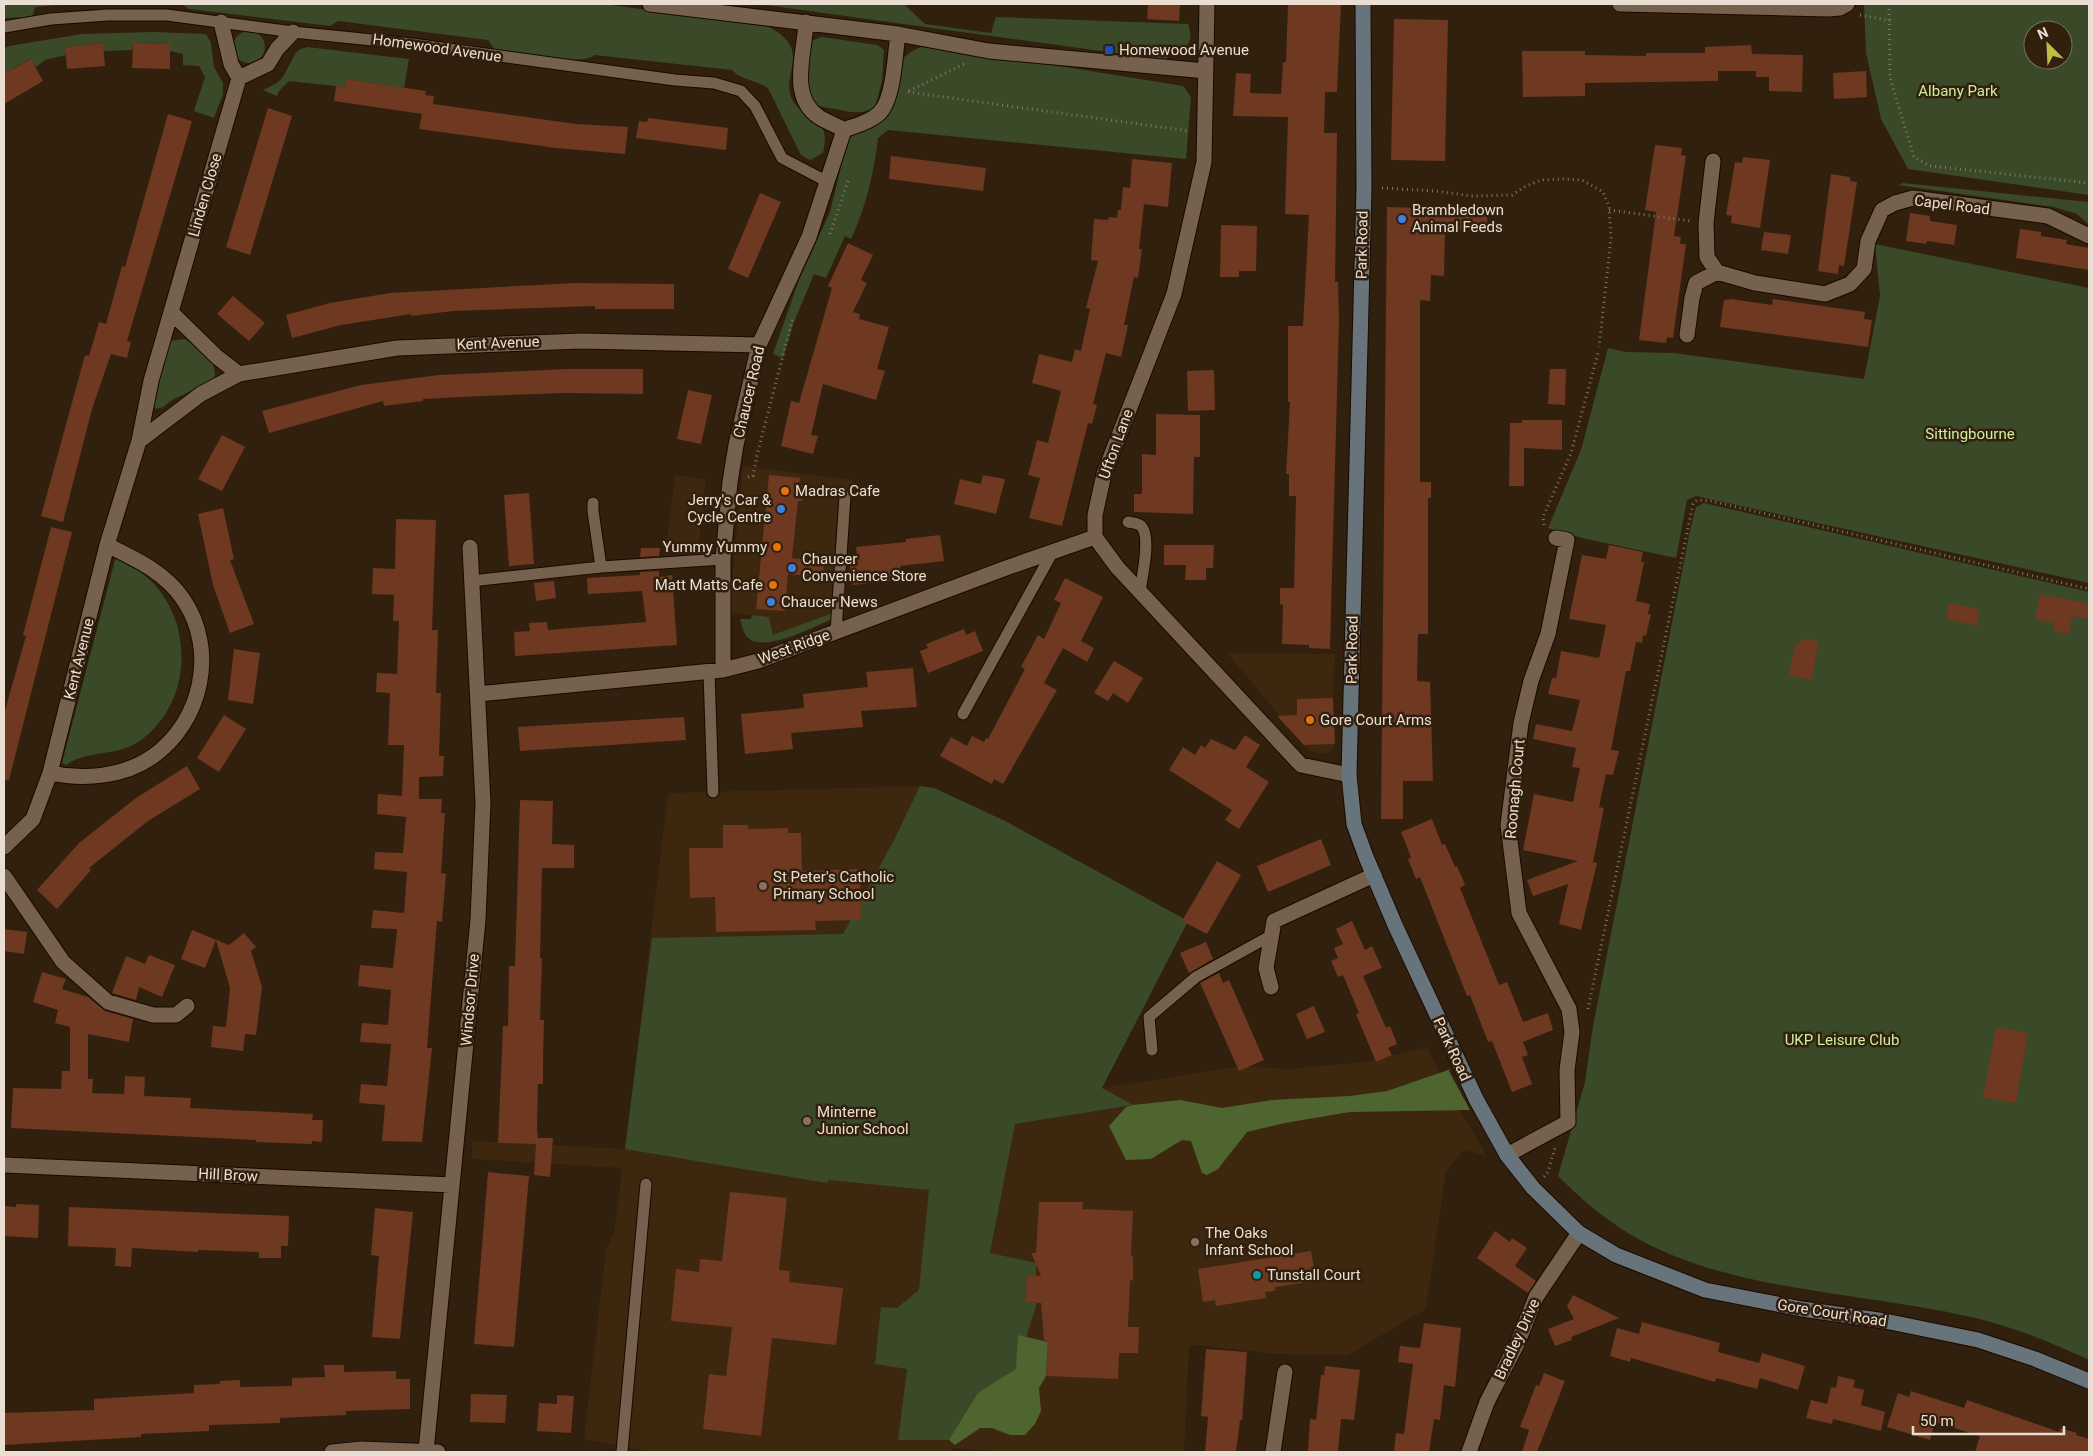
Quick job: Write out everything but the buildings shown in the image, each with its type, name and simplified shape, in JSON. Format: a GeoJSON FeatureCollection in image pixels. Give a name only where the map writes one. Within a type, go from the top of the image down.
{"type":"FeatureCollection","features":[{"type":"Feature","properties":{"kind":"street"},"geometry":{"type":"LineString","coordinates":[[650,4],[898,34],[989,51],[1206,70]]}},
{"type":"Feature","properties":{"kind":"street","name":"Ufton Lane"},"geometry":{"type":"LineString","coordinates":[[1095,538],[1095,515],[1104,474],[1174,294],[1204,162],[1207,4]]}},
{"type":"Feature","properties":{"kind":"street","name":"Park Road"},"geometry":{"type":"LineString","coordinates":[[1363,4],[1364,188],[1349,775],[1354,824],[1374,875],[1451,1047],[1507,1154],[1533,1188],[1579,1233]]}},
{"type":"Feature","properties":{"kind":"street"},"geometry":{"type":"LineString","coordinates":[[1620,4],[1845,6]]}},
{"type":"Feature","properties":{"kind":"street"},"geometry":{"type":"LineString","coordinates":[[221,22],[231,64],[239,78],[256,72],[268,64],[277,49],[293,32]]}},
{"type":"Feature","properties":{"kind":"street"},"geometry":{"type":"LineString","coordinates":[[806,22],[800,88],[806,104],[819,117],[844,130],[866,122],[882,110],[890,90],[898,34]]}},
{"type":"Feature","properties":{"kind":"street","name":"Linden Close"},"geometry":{"type":"LineString","coordinates":[[171,312],[239,78]]}},
{"type":"Feature","properties":{"kind":"street","name":"Chaucer Road"},"geometry":{"type":"LineString","coordinates":[[716,671],[730,482],[759,344],[809,237],[844,130]]}},
{"type":"Feature","properties":{"kind":"street"},"geometry":{"type":"LineString","coordinates":[[1687,335],[1696,283],[1716,272],[1707,257],[1706,223],[1713,161]]}},
{"type":"Feature","properties":{"kind":"street","name":"Capel Road"},"geometry":{"type":"LineString","coordinates":[[1716,272],[1755,283],[1825,294],[1850,284],[1864,269],[1868,241],[1882,210],[1894,203],[1913,198],[2048,216],[2089,236]]}},
{"type":"Feature","properties":{"kind":"street"},"geometry":{"type":"LineString","coordinates":[[171,312],[217,357],[239,374]]}},
{"type":"Feature","properties":{"kind":"street","name":"Kent Avenue"},"geometry":{"type":"LineString","coordinates":[[4,847],[33,819],[50,773],[107,545],[139,441],[151,381],[171,312]]}},
{"type":"Feature","properties":{"kind":"street","name":"Kent Avenue"},"geometry":{"type":"LineString","coordinates":[[139,441],[201,394],[239,374],[407,348],[582,341],[759,344]]}},
{"type":"Feature","properties":{"kind":"street"},"geometry":{"type":"LineString","coordinates":[[1095,538],[1117,567],[1301,766],[1349,775]]}},
{"type":"Feature","properties":{"kind":"street","name":"West Ridge"},"geometry":{"type":"LineString","coordinates":[[478,694],[716,671],[758,661],[1095,538]]}},
{"type":"Feature","properties":{"kind":"street","name":"Roonagh Court"},"geometry":{"type":"LineString","coordinates":[[1556,538],[1567,540],[1548,634],[1531,681],[1521,723],[1508,824],[1519,914],[1569,1009],[1572,1032],[1566,1070],[1568,1122]]}},
{"type":"Feature","properties":{"kind":"street"},"geometry":{"type":"LineString","coordinates":[[50,773],[67,776],[94,776],[127,770],[152,757],[179,732],[196,700],[201,676],[200,636],[184,599],[168,580],[150,567],[107,545]]}},
{"type":"Feature","properties":{"kind":"street","name":"Windsor Drive"},"geometry":{"type":"LineString","coordinates":[[432,1452],[452,1185],[478,920],[484,803],[470,547]]}},
{"type":"Feature","properties":{"kind":"street"},"geometry":{"type":"LineString","coordinates":[[1270,987],[1266,968],[1274,920],[1374,875]]}},
{"type":"Feature","properties":{"kind":"street"},"geometry":{"type":"LineString","coordinates":[[4,876],[63,962],[91,989],[108,1002],[153,1015],[176,1015],[187,1006]]}},
{"type":"Feature","properties":{"kind":"street"},"geometry":{"type":"LineString","coordinates":[[1507,1154],[1568,1122]]}},
{"type":"Feature","properties":{"kind":"street","name":"Hill Brow"},"geometry":{"type":"LineString","coordinates":[[4,1165],[452,1185]]}},
{"type":"Feature","properties":{"kind":"street","name":"Gore Court Road"},"geometry":{"type":"LineString","coordinates":[[1579,1233],[1616,1256],[1653,1272],[1705,1290],[1802,1309],[1886,1321],[1978,1340],[2035,1359],[2089,1381]]}},
{"type":"Feature","properties":{"kind":"street","name":"Bradley Drive"},"geometry":{"type":"LineString","coordinates":[[1469,1452],[1487,1402],[1516,1344],[1536,1297],[1579,1233]]}},
{"type":"Feature","properties":{"kind":"street"},"geometry":{"type":"LineString","coordinates":[[1273,1452],[1286,1372]]}},
{"type":"Feature","properties":{"kind":"street"},"geometry":{"type":"LineString","coordinates":[[332,1452],[361,1449],[432,1452]]}},
{"type":"Feature","properties":{"kind":"lane","name":"Homewood Avenue"},"geometry":{"type":"LineString","coordinates":[[4,28],[46,20],[108,15],[167,15],[293,32],[361,38],[675,80],[714,83],[741,91],[755,106],[782,158],[826,181]]}},
{"type":"Feature","properties":{"kind":"lane"},"geometry":{"type":"LineString","coordinates":[[836,632],[845,496]]}},
{"type":"Feature","properties":{"kind":"lane"},"geometry":{"type":"LineString","coordinates":[[593,503],[592,511],[601,567]]}},
{"type":"Feature","properties":{"kind":"lane"},"geometry":{"type":"LineString","coordinates":[[1128,522],[1142,527],[1147,537],[1140,592]]}},
{"type":"Feature","properties":{"kind":"lane"},"geometry":{"type":"LineString","coordinates":[[963,714],[1052,554]]}},
{"type":"Feature","properties":{"kind":"lane"},"geometry":{"type":"LineString","coordinates":[[471,581],[601,567],[723,559]]}},
{"type":"Feature","properties":{"kind":"lane"},"geometry":{"type":"LineString","coordinates":[[713,792],[716,671]]}},
{"type":"Feature","properties":{"kind":"lane"},"geometry":{"type":"LineString","coordinates":[[1152,1050],[1149,1018],[1196,977],[1272,935]]}},
{"type":"Feature","properties":{"kind":"lane"},"geometry":{"type":"LineString","coordinates":[[622,1452],[646,1184]]}},
{"type":"Feature","properties":{"kind":"path"},"geometry":{"type":"LineString","coordinates":[[1889,4],[1891,21],[1890,78],[1914,157],[1930,166],[2089,183]]}},
{"type":"Feature","properties":{"kind":"path"},"geometry":{"type":"LineString","coordinates":[[1845,6],[1862,16],[1891,21]]}},
{"type":"Feature","properties":{"kind":"path"},"geometry":{"type":"LineString","coordinates":[[906,92],[989,51]]}},
{"type":"Feature","properties":{"kind":"path"},"geometry":{"type":"LineString","coordinates":[[890,90],[1206,133]]}},
{"type":"Feature","properties":{"kind":"path"},"geometry":{"type":"LineString","coordinates":[[827,242],[836,220],[849,176]]}},
{"type":"Feature","properties":{"kind":"path"},"geometry":{"type":"LineString","coordinates":[[1364,188],[1435,191],[1473,196],[1512,195],[1526,186],[1541,180],[1582,180],[1603,192],[1609,210],[1610,238],[1599,347]]}},
{"type":"Feature","properties":{"kind":"path"},"geometry":{"type":"LineString","coordinates":[[1609,210],[1706,223]]}},
{"type":"Feature","properties":{"kind":"path"},"geometry":{"type":"LineString","coordinates":[[730,482],[753,476],[767,412],[795,311]]}},
{"type":"Feature","properties":{"kind":"path"},"geometry":{"type":"LineString","coordinates":[[1556,538],[1545,530],[1543,517],[1571,453],[1598,353]]}},
{"type":"Feature","properties":{"kind":"path"},"geometry":{"type":"LineString","coordinates":[[1587,1014],[1693,504],[1697,500],[1711,501],[2089,589]]}},
{"type":"Feature","properties":{"kind":"path"},"geometry":{"type":"LineString","coordinates":[[1533,1188],[1548,1172],[1560,1135],[1568,1122]]}},
{"type":"Feature","properties":{"kind":"shaded area"},"geometry":{"type":"Polygon","coordinates":[[[743,466],[852,480],[845,607],[773,636],[769,617],[729,612],[743,466]]]}},
{"type":"Feature","properties":{"kind":"shaded area"},"geometry":{"type":"Polygon","coordinates":[[[675,475],[706,479],[698,552],[666,548],[675,475]]]}},
{"type":"Feature","properties":{"kind":"shaded area"},"geometry":{"type":"Polygon","coordinates":[[[1227,653],[1335,654],[1333,698],[1335,744],[1331,752],[1324,754],[1309,751],[1227,653]]]}},
{"type":"Feature","properties":{"kind":"shaded area"},"geometry":{"type":"Polygon","coordinates":[[[920,786],[934,788],[1005,821],[1188,921],[1102,1088],[1241,1066],[1288,1069],[1365,1062],[1427,1047],[1444,1082],[1487,1156],[1464,1150],[1446,1171],[1426,1309],[1348,1355],[1277,1354],[1193,1345],[1189,1348],[1184,1452],[1004,1452],[952,1448],[952,1452],[652,1452],[584,1439],[606,1249],[614,1233],[622,1168],[471,1159],[473,1141],[625,1149],[668,793],[920,786]]]}},
{"type":"Feature","properties":{"kind":"green space"},"geometry":{"type":"Polygon","coordinates":[[[4,4],[72,4],[35,7],[32,17],[4,18],[4,4]]]}},
{"type":"Feature","properties":{"kind":"green space"},"geometry":{"type":"Polygon","coordinates":[[[182,4],[604,4],[769,27],[783,36],[790,45],[793,54],[793,64],[789,82],[790,92],[798,108],[821,125],[825,140],[823,153],[810,160],[801,155],[768,88],[740,76],[732,70],[595,55],[575,60],[547,58],[495,50],[488,40],[338,21],[330,26],[189,9],[182,4]]]}},
{"type":"Feature","properties":{"kind":"green space"},"geometry":{"type":"Polygon","coordinates":[[[759,4],[904,4],[925,24],[991,33],[996,17],[1188,24],[1190,38],[1184,47],[1173,49],[1166,60],[759,4]]]}},
{"type":"Feature","properties":{"kind":"green space","name":"Albany Park"},"geometry":{"type":"Polygon","coordinates":[[[1864,4],[2089,4],[2089,195],[1908,169],[1881,119],[1866,53],[1864,4]]]}},
{"type":"Feature","properties":{"kind":"green space"},"geometry":{"type":"Polygon","coordinates":[[[249,31],[255,32],[260,36],[264,41],[264,53],[260,58],[255,62],[249,63],[243,62],[238,58],[234,53],[233,47],[234,41],[238,36],[243,32],[249,31]]]}},
{"type":"Feature","properties":{"kind":"green space"},"geometry":{"type":"Polygon","coordinates":[[[153,32],[206,34],[211,43],[214,67],[223,83],[223,94],[214,118],[194,111],[205,77],[199,66],[183,65],[183,54],[170,51],[170,44],[133,43],[132,50],[103,51],[102,43],[65,47],[66,55],[45,60],[36,67],[30,59],[4,74],[4,48],[9,46],[82,34],[153,32]]]}},
{"type":"Feature","properties":{"kind":"green space"},"geometry":{"type":"Polygon","coordinates":[[[822,37],[877,45],[884,50],[882,81],[875,107],[863,112],[854,112],[823,107],[814,103],[808,83],[811,41],[822,37]]]}},
{"type":"Feature","properties":{"kind":"green space"},"geometry":{"type":"Polygon","coordinates":[[[307,47],[409,59],[404,88],[346,79],[345,87],[289,81],[279,91],[277,96],[263,90],[277,83],[283,77],[295,54],[307,47]]]}},
{"type":"Feature","properties":{"kind":"green space"},"geometry":{"type":"Polygon","coordinates":[[[921,47],[1059,66],[1183,86],[1191,97],[1186,159],[888,130],[878,138],[869,190],[851,239],[845,236],[826,278],[814,274],[794,322],[783,358],[773,354],[799,280],[830,212],[847,142],[854,134],[874,122],[882,108],[896,68],[910,53],[921,47]]]}},
{"type":"Feature","properties":{"kind":"green space"},"geometry":{"type":"Polygon","coordinates":[[[1903,183],[2089,202],[2089,225],[2077,214],[2054,207],[1898,185],[1903,183]]]}},
{"type":"Feature","properties":{"kind":"green space","name":"Sittingbourne"},"geometry":{"type":"Polygon","coordinates":[[[1875,244],[2089,288],[2089,583],[1696,496],[1687,500],[1676,558],[1582,538],[1548,528],[1581,450],[1608,348],[1626,352],[1674,353],[1864,379],[1880,296],[1875,244]]]}},
{"type":"Feature","properties":{"kind":"green space"},"geometry":{"type":"Polygon","coordinates":[[[185,339],[207,355],[214,366],[214,380],[156,409],[152,404],[168,341],[185,339]]]}},
{"type":"Feature","properties":{"kind":"green space","name":"UKP Leisure Club"},"geometry":{"type":"Polygon","coordinates":[[[1704,503],[2089,592],[2089,1360],[2030,1335],[1994,1323],[1903,1304],[1759,1281],[1712,1269],[1669,1254],[1628,1233],[1591,1206],[1558,1176],[1585,1082],[1593,1026],[1690,531],[1696,507],[1704,503]]]}},
{"type":"Feature","properties":{"kind":"green space"},"geometry":{"type":"Polygon","coordinates":[[[120,554],[123,562],[147,577],[164,597],[176,621],[181,648],[180,674],[173,700],[159,723],[138,742],[120,750],[82,757],[66,765],[62,763],[115,560],[120,554]]]}},
{"type":"Feature","properties":{"kind":"green space"},"geometry":{"type":"Polygon","coordinates":[[[832,613],[832,619],[813,628],[776,641],[764,642],[754,641],[747,637],[740,619],[751,619],[752,615],[769,617],[773,635],[832,613]]]}},
{"type":"Feature","properties":{"kind":"green space","name":"Minterne Junior School"},"geometry":{"type":"Polygon","coordinates":[[[920,786],[934,788],[1005,821],[1188,921],[1102,1088],[1133,1105],[1015,1124],[990,1253],[1036,1263],[1036,1276],[1027,1276],[1025,1302],[1037,1303],[1016,1369],[949,1440],[898,1440],[907,1369],[875,1364],[881,1307],[897,1308],[919,1290],[929,1190],[829,1180],[827,1183],[625,1149],[652,938],[843,934],[895,838],[920,786]]]}},
{"type":"Feature","properties":{"kind":"green space"},"geometry":{"type":"Polygon","coordinates":[[[1451,1069],[1449,1071],[1470,1110],[1350,1112],[1285,1123],[1247,1132],[1218,1169],[1207,1175],[1202,1173],[1191,1141],[1182,1140],[1151,1159],[1126,1160],[1109,1126],[1126,1107],[1133,1105],[1180,1100],[1222,1108],[1272,1100],[1350,1096],[1387,1091],[1451,1069]]]}},
{"type":"Feature","properties":{"kind":"green space"},"geometry":{"type":"Polygon","coordinates":[[[1018,1335],[1048,1342],[1046,1376],[1039,1388],[1041,1411],[1035,1424],[1025,1435],[1010,1435],[992,1428],[980,1428],[955,1445],[949,1440],[978,1393],[1016,1369],[1018,1335]]]}},
{"type":"Feature","properties":{"kind":"place","name":"Homewood Avenue"},"geometry":{"type":"Point","coordinates":[1109,50]}},
{"type":"Feature","properties":{"kind":"place","name":"Brambledown Animal Feeds"},"geometry":{"type":"Point","coordinates":[1402,219]}},
{"type":"Feature","properties":{"kind":"place","name":"Madras Cafe"},"geometry":{"type":"Point","coordinates":[785,491]}},
{"type":"Feature","properties":{"kind":"place","name":"Jerry's Car & Cycle Centre"},"geometry":{"type":"Point","coordinates":[781,509]}},
{"type":"Feature","properties":{"kind":"place","name":"Yummy Yummy"},"geometry":{"type":"Point","coordinates":[777,547]}},
{"type":"Feature","properties":{"kind":"place","name":"Chaucer Convenience Store"},"geometry":{"type":"Point","coordinates":[792,568]}},
{"type":"Feature","properties":{"kind":"place","name":"Matt Matts Cafe"},"geometry":{"type":"Point","coordinates":[773,585]}},
{"type":"Feature","properties":{"kind":"place","name":"Chaucer News"},"geometry":{"type":"Point","coordinates":[771,602]}},
{"type":"Feature","properties":{"kind":"place","name":"Gore Court Arms"},"geometry":{"type":"Point","coordinates":[1310,720]}},
{"type":"Feature","properties":{"kind":"place","name":"St Peter's Catholic Primary School"},"geometry":{"type":"Point","coordinates":[763,886]}},
{"type":"Feature","properties":{"kind":"place","name":"Minterne Junior School"},"geometry":{"type":"Point","coordinates":[807,1121]}},
{"type":"Feature","properties":{"kind":"place","name":"The Oaks Infant School"},"geometry":{"type":"Point","coordinates":[1195,1242]}},
{"type":"Feature","properties":{"kind":"place","name":"Tunstall Court"},"geometry":{"type":"Point","coordinates":[1257,1275]}}]}
